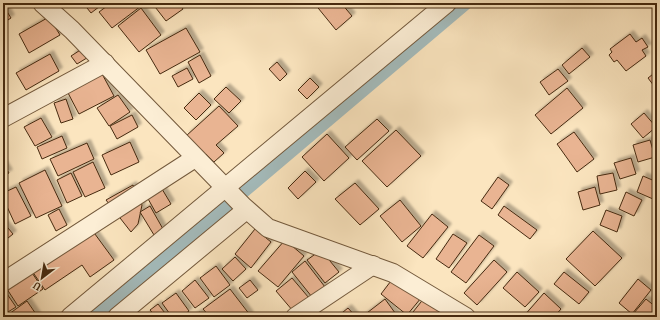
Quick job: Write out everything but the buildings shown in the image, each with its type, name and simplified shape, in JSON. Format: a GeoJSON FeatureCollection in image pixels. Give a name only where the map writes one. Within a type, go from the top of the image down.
{"type":"FeatureCollection","features":[{"type":"Feature","properties":{"kind":"street"},"geometry":{"type":"LineString","coordinates":[[42,3],[105,63],[195,158],[229,190],[244,208],[268,228],[393,273],[466,317]]}},
{"type":"Feature","properties":{"kind":"street"},"geometry":{"type":"LineString","coordinates":[[70,317],[229,190],[446,3]]}},
{"type":"Feature","properties":{"kind":"street"},"geometry":{"type":"LineString","coordinates":[[3,118],[105,63]]}},
{"type":"Feature","properties":{"kind":"street"},"geometry":{"type":"LineString","coordinates":[[3,282],[195,158]]}},
{"type":"Feature","properties":{"kind":"street"},"geometry":{"type":"LineString","coordinates":[[117,317],[244,208]]}},
{"type":"Feature","properties":{"kind":"street"},"geometry":{"type":"LineString","coordinates":[[295,317],[373,265]]}},
{"type":"Feature","properties":{"kind":"waterway"},"geometry":{"type":"LineString","coordinates":[[93,317],[464,3]]}}]}
